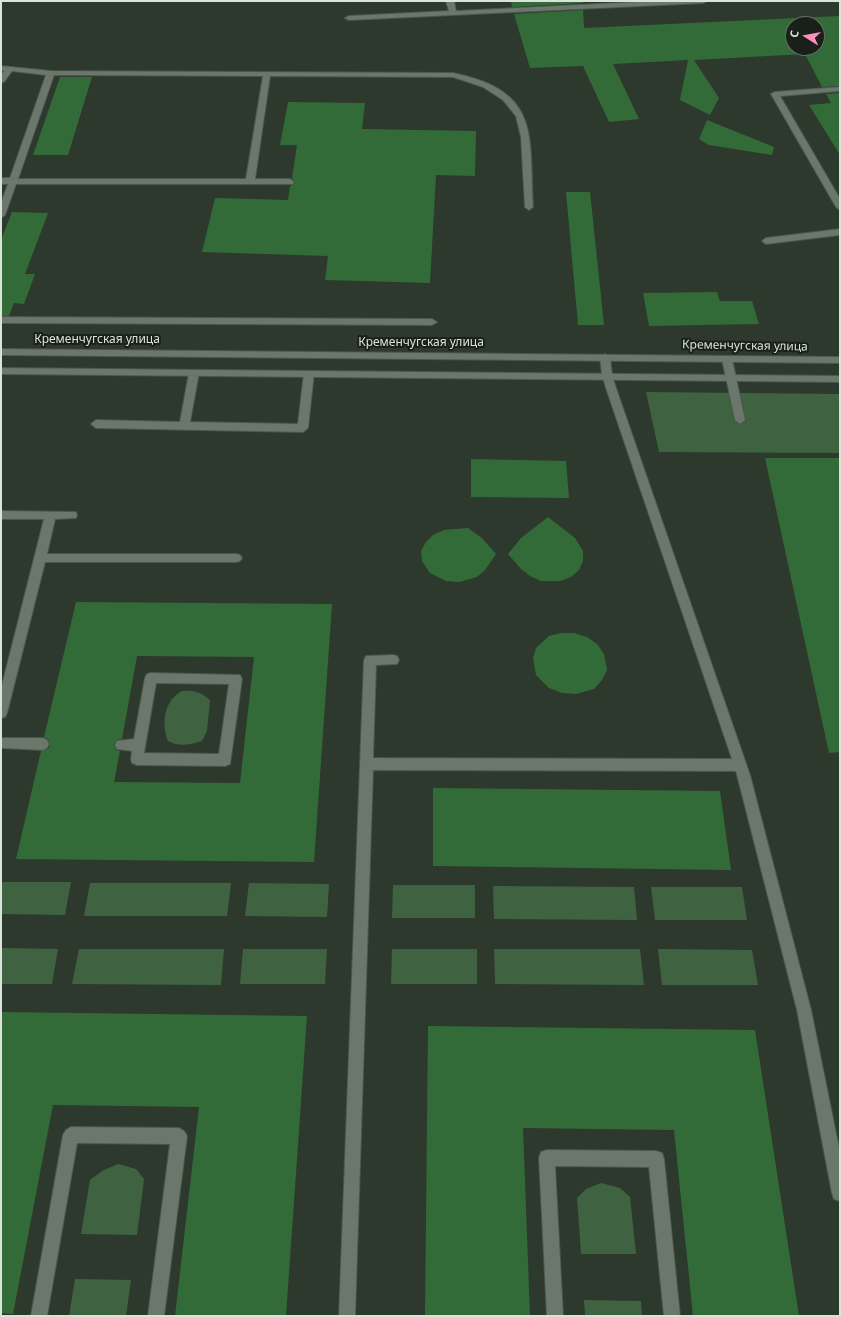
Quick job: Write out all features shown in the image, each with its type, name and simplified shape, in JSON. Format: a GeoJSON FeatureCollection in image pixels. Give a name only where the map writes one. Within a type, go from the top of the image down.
{"type":"FeatureCollection","features":[{"type":"Feature","properties":{"kind":"street"},"geometry":{"type":"LineString","coordinates":[[450,1],[453,14]]}},
{"type":"Feature","properties":{"kind":"street"},"geometry":{"type":"LineString","coordinates":[[349,18],[703,1]]}},
{"type":"Feature","properties":{"kind":"street"},"geometry":{"type":"LineString","coordinates":[[1,80],[5,69],[51,73],[453,75],[469,77],[484,83],[506,99],[518,112],[524,126],[529,207]]}},
{"type":"Feature","properties":{"kind":"street"},"geometry":{"type":"LineString","coordinates":[[1,215],[51,73]]}},
{"type":"Feature","properties":{"kind":"street"},"geometry":{"type":"LineString","coordinates":[[250,181],[267,74]]}},
{"type":"Feature","properties":{"kind":"street"},"geometry":{"type":"LineString","coordinates":[[840,89],[775,94],[840,207]]}},
{"type":"Feature","properties":{"kind":"street"},"geometry":{"type":"LineString","coordinates":[[1,181],[290,182]]}},
{"type":"Feature","properties":{"kind":"street"},"geometry":{"type":"LineString","coordinates":[[766,241],[840,232]]}},
{"type":"Feature","properties":{"kind":"street"},"geometry":{"type":"LineString","coordinates":[[1,320],[432,322]]}},
{"type":"Feature","properties":{"kind":"street","name":"Кременчугская улица"},"geometry":{"type":"LineString","coordinates":[[1,352],[840,360]]}},
{"type":"Feature","properties":{"kind":"street"},"geometry":{"type":"LineString","coordinates":[[605,357],[607,375],[741,765],[804,1010],[840,1193]]}},
{"type":"Feature","properties":{"kind":"street"},"geometry":{"type":"LineString","coordinates":[[726,359],[740,420]]}},
{"type":"Feature","properties":{"kind":"street"},"geometry":{"type":"LineString","coordinates":[[1,371],[607,375],[840,379]]}},
{"type":"Feature","properties":{"kind":"street"},"geometry":{"type":"LineString","coordinates":[[184,426],[194,372]]}},
{"type":"Feature","properties":{"kind":"street"},"geometry":{"type":"LineString","coordinates":[[96,424],[303,428],[309,373]]}},
{"type":"Feature","properties":{"kind":"street"},"geometry":{"type":"LineString","coordinates":[[1,515],[72,515]]}},
{"type":"Feature","properties":{"kind":"street"},"geometry":{"type":"LineString","coordinates":[[1,713],[51,515]]}},
{"type":"Feature","properties":{"kind":"street"},"geometry":{"type":"LineString","coordinates":[[40,558],[236,558]]}},
{"type":"Feature","properties":{"kind":"street"},"geometry":{"type":"LineString","coordinates":[[347,1316],[368,764],[370,660],[392,660]]}},
{"type":"Feature","properties":{"kind":"street"},"geometry":{"type":"LineString","coordinates":[[151,678],[236,679],[225,760],[137,759],[139,745],[151,678]]}},
{"type":"Feature","properties":{"kind":"street"},"geometry":{"type":"LineString","coordinates":[[1,743],[43,744]]}},
{"type":"Feature","properties":{"kind":"street"},"geometry":{"type":"LineString","coordinates":[[121,744],[139,745]]}},
{"type":"Feature","properties":{"kind":"street"},"geometry":{"type":"LineString","coordinates":[[368,764],[741,765]]}},
{"type":"Feature","properties":{"kind":"street"},"geometry":{"type":"LineString","coordinates":[[39,1316],[71,1135],[179,1136],[156,1316]]}},
{"type":"Feature","properties":{"kind":"street"},"geometry":{"type":"LineString","coordinates":[[555,1316],[547,1158],[656,1159],[672,1316]]}},
{"type":"Feature","properties":{"kind":"green space"},"geometry":{"type":"Polygon","coordinates":[[[646,392],[840,394],[840,453],[659,452],[646,392]]]}},
{"type":"Feature","properties":{"kind":"green space"},"geometry":{"type":"Polygon","coordinates":[[[182,691],[197,692],[210,700],[207,731],[202,741],[193,744],[185,745],[168,741],[166,734],[165,719],[168,706],[171,700],[182,691]]]}},
{"type":"Feature","properties":{"kind":"green space"},"geometry":{"type":"Polygon","coordinates":[[[1,882],[71,882],[65,915],[1,914],[1,882]]]}},
{"type":"Feature","properties":{"kind":"green space"},"geometry":{"type":"Polygon","coordinates":[[[90,883],[231,883],[227,916],[84,916],[90,883]]]}},
{"type":"Feature","properties":{"kind":"green space"},"geometry":{"type":"Polygon","coordinates":[[[249,883],[329,884],[327,917],[245,916],[249,883]]]}},
{"type":"Feature","properties":{"kind":"green space"},"geometry":{"type":"Polygon","coordinates":[[[393,885],[475,885],[475,918],[392,918],[393,885]]]}},
{"type":"Feature","properties":{"kind":"green space"},"geometry":{"type":"Polygon","coordinates":[[[493,886],[634,887],[637,920],[494,919],[493,886]]]}},
{"type":"Feature","properties":{"kind":"green space"},"geometry":{"type":"Polygon","coordinates":[[[651,887],[742,887],[747,920],[655,920],[651,887]]]}},
{"type":"Feature","properties":{"kind":"green space"},"geometry":{"type":"Polygon","coordinates":[[[1,948],[58,949],[52,984],[1,984],[1,948]]]}},
{"type":"Feature","properties":{"kind":"green space"},"geometry":{"type":"Polygon","coordinates":[[[79,949],[224,949],[221,985],[72,984],[79,949]]]}},
{"type":"Feature","properties":{"kind":"green space"},"geometry":{"type":"Polygon","coordinates":[[[243,949],[327,949],[325,984],[240,984],[243,949]]]}},
{"type":"Feature","properties":{"kind":"green space"},"geometry":{"type":"Polygon","coordinates":[[[392,949],[477,949],[477,984],[391,984],[392,949]]]}},
{"type":"Feature","properties":{"kind":"green space"},"geometry":{"type":"Polygon","coordinates":[[[494,949],[640,949],[644,985],[495,984],[494,949]]]}},
{"type":"Feature","properties":{"kind":"green space"},"geometry":{"type":"Polygon","coordinates":[[[658,949],[752,950],[758,985],[662,985],[658,949]]]}},
{"type":"Feature","properties":{"kind":"green space"},"geometry":{"type":"Polygon","coordinates":[[[118,1164],[136,1169],[144,1179],[137,1235],[81,1234],[90,1180],[102,1171],[118,1164]]]}},
{"type":"Feature","properties":{"kind":"green space"},"geometry":{"type":"Polygon","coordinates":[[[601,1183],[620,1188],[630,1197],[636,1254],[581,1254],[577,1198],[586,1189],[601,1183]]]}},
{"type":"Feature","properties":{"kind":"green space"},"geometry":{"type":"Polygon","coordinates":[[[75,1279],[131,1280],[126,1316],[69,1316],[75,1279]]]}},
{"type":"Feature","properties":{"kind":"green space"},"geometry":{"type":"Polygon","coordinates":[[[584,1300],[641,1301],[642,1316],[585,1316],[584,1300]]]}},
{"type":"Feature","properties":{"kind":"building"},"geometry":{"type":"Polygon","coordinates":[[[511,1],[583,1],[583,3],[512,7],[511,1]]]}},
{"type":"Feature","properties":{"kind":"building"},"geometry":{"type":"Polygon","coordinates":[[[583,10],[584,28],[785,19],[785,55],[694,60],[719,98],[710,115],[680,100],[688,60],[613,64],[639,119],[609,122],[583,66],[530,68],[514,14],[583,10]]]}},
{"type":"Feature","properties":{"kind":"building"},"geometry":{"type":"Polygon","coordinates":[[[840,16],[840,86],[822,87],[806,56],[825,56],[825,17],[840,16]]]}},
{"type":"Feature","properties":{"kind":"building"},"geometry":{"type":"Polygon","coordinates":[[[60,77],[92,77],[68,155],[33,155],[60,77]]]}},
{"type":"Feature","properties":{"kind":"building"},"geometry":{"type":"Polygon","coordinates":[[[840,93],[840,155],[809,105],[831,103],[826,94],[840,93]]]}},
{"type":"Feature","properties":{"kind":"building"},"geometry":{"type":"Polygon","coordinates":[[[288,102],[365,103],[362,129],[476,131],[475,176],[436,175],[430,283],[325,280],[328,256],[202,252],[215,198],[288,200],[290,186],[295,183],[292,178],[297,145],[280,145],[288,102]]]}},
{"type":"Feature","properties":{"kind":"building"},"geometry":{"type":"Polygon","coordinates":[[[707,120],[774,147],[772,155],[709,145],[699,139],[707,120]]]}},
{"type":"Feature","properties":{"kind":"building"},"geometry":{"type":"Polygon","coordinates":[[[566,192],[590,192],[604,325],[578,325],[566,192]]]}},
{"type":"Feature","properties":{"kind":"building"},"geometry":{"type":"Polygon","coordinates":[[[12,212],[48,213],[25,274],[35,274],[24,304],[14,303],[9,316],[1,316],[1,240],[12,212]]]}},
{"type":"Feature","properties":{"kind":"building"},"geometry":{"type":"Polygon","coordinates":[[[717,292],[720,301],[752,301],[759,324],[649,326],[643,293],[717,292]]]}},
{"type":"Feature","properties":{"kind":"building"},"geometry":{"type":"Polygon","coordinates":[[[765,458],[840,458],[840,752],[829,753],[765,458]]]}},
{"type":"Feature","properties":{"kind":"building"},"geometry":{"type":"Polygon","coordinates":[[[471,459],[566,461],[569,498],[471,497],[471,459]]]}},
{"type":"Feature","properties":{"kind":"building"},"geometry":{"type":"Polygon","coordinates":[[[548,517],[575,538],[583,551],[583,561],[579,570],[571,577],[560,581],[541,581],[530,576],[521,569],[508,554],[521,538],[548,517]]]}},
{"type":"Feature","properties":{"kind":"building"},"geometry":{"type":"Polygon","coordinates":[[[468,528],[482,538],[496,554],[485,570],[477,577],[459,582],[446,581],[430,573],[422,561],[421,551],[426,542],[433,535],[444,530],[468,528]]]}},
{"type":"Feature","properties":{"kind":"building"},"geometry":{"type":"Polygon","coordinates":[[[76,602],[332,604],[314,862],[16,859],[41,751],[48,749],[50,745],[48,739],[44,737],[76,602]],[[137,656],[122,739],[117,740],[114,744],[116,750],[120,751],[114,782],[240,783],[254,657],[137,656]]]}},
{"type":"Feature","properties":{"kind":"building"},"geometry":{"type":"Polygon","coordinates":[[[561,633],[574,633],[587,637],[597,644],[604,654],[607,670],[602,680],[594,689],[576,694],[562,693],[549,688],[536,675],[533,658],[536,648],[549,636],[561,633]]]}},
{"type":"Feature","properties":{"kind":"building"},"geometry":{"type":"Polygon","coordinates":[[[433,788],[720,791],[731,870],[433,866],[433,788]]]}},
{"type":"Feature","properties":{"kind":"building"},"geometry":{"type":"Polygon","coordinates":[[[1,1012],[307,1016],[286,1316],[175,1316],[199,1107],[53,1105],[13,1314],[1,1313],[1,1012]]]}},
{"type":"Feature","properties":{"kind":"building"},"geometry":{"type":"Polygon","coordinates":[[[428,1026],[755,1030],[799,1316],[693,1316],[674,1130],[523,1128],[530,1316],[425,1316],[428,1026]]]}}]}
